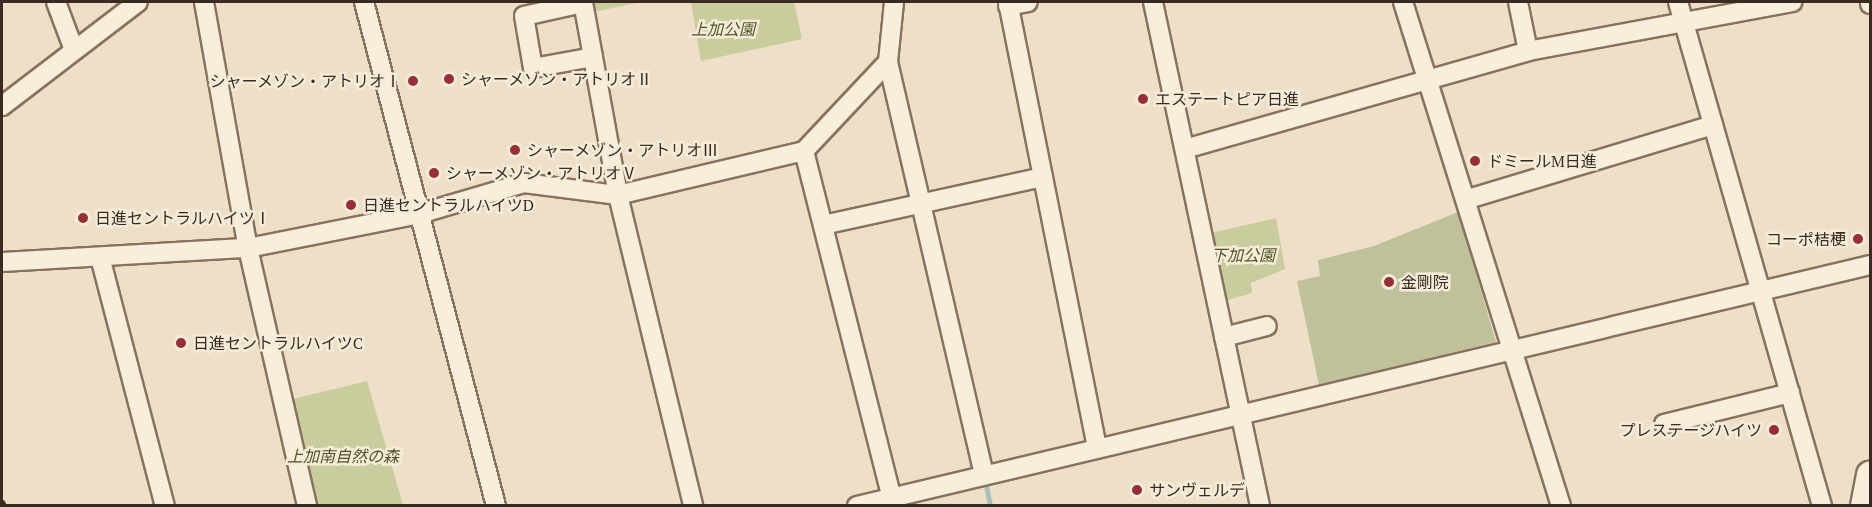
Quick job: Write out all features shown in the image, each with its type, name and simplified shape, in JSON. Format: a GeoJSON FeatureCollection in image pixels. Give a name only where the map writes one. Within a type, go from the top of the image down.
{"type":"FeatureCollection","features":[{"type":"Feature","properties":{"kind":"main road"},"geometry":{"type":"LineString","coordinates":[[1864,506],[1870,476]]}},
{"type":"Feature","properties":{"kind":"street"},"geometry":{"type":"LineString","coordinates":[[56,2],[74,50]]}},
{"type":"Feature","properties":{"kind":"street"},"geometry":{"type":"LineString","coordinates":[[2,106],[138,2]]}},
{"type":"Feature","properties":{"kind":"street"},"geometry":{"type":"LineString","coordinates":[[204,2],[248,248],[307,506]]}},
{"type":"Feature","properties":{"kind":"street"},"geometry":{"type":"LineString","coordinates":[[364,2],[496,506]]}},
{"type":"Feature","properties":{"kind":"street"},"geometry":{"type":"LineString","coordinates":[[593,57],[533,68],[524,16],[583,2],[593,57],[618,195],[693,506]]}},
{"type":"Feature","properties":{"kind":"street"},"geometry":{"type":"LineString","coordinates":[[894,2],[888,62],[984,475]]}},
{"type":"Feature","properties":{"kind":"street"},"geometry":{"type":"LineString","coordinates":[[1028,2],[1008,4],[1097,447]]}},
{"type":"Feature","properties":{"kind":"street"},"geometry":{"type":"LineString","coordinates":[[1153,2],[1260,506]]}},
{"type":"Feature","properties":{"kind":"street"},"geometry":{"type":"LineString","coordinates":[[1403,2],[1468,199],[1561,506]]}},
{"type":"Feature","properties":{"kind":"street"},"geometry":{"type":"LineString","coordinates":[[1518,2],[1528,51]]}},
{"type":"Feature","properties":{"kind":"street"},"geometry":{"type":"LineString","coordinates":[[1678,2],[1822,506]]}},
{"type":"Feature","properties":{"kind":"street"},"geometry":{"type":"LineString","coordinates":[[1185,148],[1426,77],[1528,51],[1684,24],[1792,2]]}},
{"type":"Feature","properties":{"kind":"street"},"geometry":{"type":"LineString","coordinates":[[2,262],[248,248],[419,214],[524,183],[618,195],[804,151],[888,62]]}},
{"type":"Feature","properties":{"kind":"street"},"geometry":{"type":"LineString","coordinates":[[1468,199],[1713,125]]}},
{"type":"Feature","properties":{"kind":"street"},"geometry":{"type":"LineString","coordinates":[[804,151],[893,501]]}},
{"type":"Feature","properties":{"kind":"street"},"geometry":{"type":"LineString","coordinates":[[823,225],[1042,177]]}},
{"type":"Feature","properties":{"kind":"street"},"geometry":{"type":"LineString","coordinates":[[100,257],[165,506]]}},
{"type":"Feature","properties":{"kind":"street"},"geometry":{"type":"LineString","coordinates":[[857,506],[893,501],[984,475],[1097,447],[1870,265]]}},
{"type":"Feature","properties":{"kind":"street"},"geometry":{"type":"LineString","coordinates":[[1224,337],[1267,326]]}},
{"type":"Feature","properties":{"kind":"street"},"geometry":{"type":"LineString","coordinates":[[1664,424],[1790,393]]}},
{"type":"Feature","properties":{"kind":"green space"},"geometry":{"type":"Polygon","coordinates":[[[591,2],[642,2],[593,12],[591,2]]]}},
{"type":"Feature","properties":{"kind":"green space","name":"上加公園"},"geometry":{"type":"Polygon","coordinates":[[[691,2],[794,2],[802,39],[701,61],[691,2]]]}},
{"type":"Feature","properties":{"kind":"green space"},"geometry":{"type":"Polygon","coordinates":[[[1458,212],[1496,342],[1319,385],[1297,281],[1320,276],[1318,260],[1374,246],[1458,212]]]}},
{"type":"Feature","properties":{"kind":"green space","name":"下加公園"},"geometry":{"type":"Polygon","coordinates":[[[1276,218],[1285,269],[1251,283],[1252,293],[1221,302],[1207,234],[1276,218]]]}},
{"type":"Feature","properties":{"kind":"green space","name":"上加南自然の森"},"geometry":{"type":"Polygon","coordinates":[[[367,381],[403,505],[309,505],[285,401],[367,381]]]}},
{"type":"Feature","properties":{"kind":"waterway"},"geometry":{"type":"LineString","coordinates":[[985,480],[990,506]]}},
{"type":"Feature","properties":{"kind":"railway"},"geometry":{"type":"LineString","coordinates":[[2,501],[5,506]]}},
{"type":"Feature","properties":{"kind":"place","name":"シャーメゾン・アトリオⅡ"},"geometry":{"type":"Point","coordinates":[449,79]}},
{"type":"Feature","properties":{"kind":"place","name":"シャーメゾン・アトリオⅠ"},"geometry":{"type":"Point","coordinates":[413,81]}},
{"type":"Feature","properties":{"kind":"place","name":"エステートピア日進"},"geometry":{"type":"Point","coordinates":[1143,99]}},
{"type":"Feature","properties":{"kind":"place","name":"シャーメゾン・アトリオⅢ"},"geometry":{"type":"Point","coordinates":[515,150]}},
{"type":"Feature","properties":{"kind":"place","name":"ドミールM日進"},"geometry":{"type":"Point","coordinates":[1475,161]}},
{"type":"Feature","properties":{"kind":"place","name":"シャーメゾン・アトリオⅤ"},"geometry":{"type":"Point","coordinates":[434,173]}},
{"type":"Feature","properties":{"kind":"place","name":"日進セントラルハイツD"},"geometry":{"type":"Point","coordinates":[351,205]}},
{"type":"Feature","properties":{"kind":"place","name":"日進セントラルハイツⅠ"},"geometry":{"type":"Point","coordinates":[83,218]}},
{"type":"Feature","properties":{"kind":"place","name":"コーポ桔梗"},"geometry":{"type":"Point","coordinates":[1858,239]}},
{"type":"Feature","properties":{"kind":"place","name":"金剛院"},"geometry":{"type":"Point","coordinates":[1389,282]}},
{"type":"Feature","properties":{"kind":"place","name":"日進セントラルハイツC"},"geometry":{"type":"Point","coordinates":[181,343]}},
{"type":"Feature","properties":{"kind":"place","name":"プレステージハイツ"},"geometry":{"type":"Point","coordinates":[1774,430]}},
{"type":"Feature","properties":{"kind":"place","name":"サンヴェルデ"},"geometry":{"type":"Point","coordinates":[1137,490]}}]}
